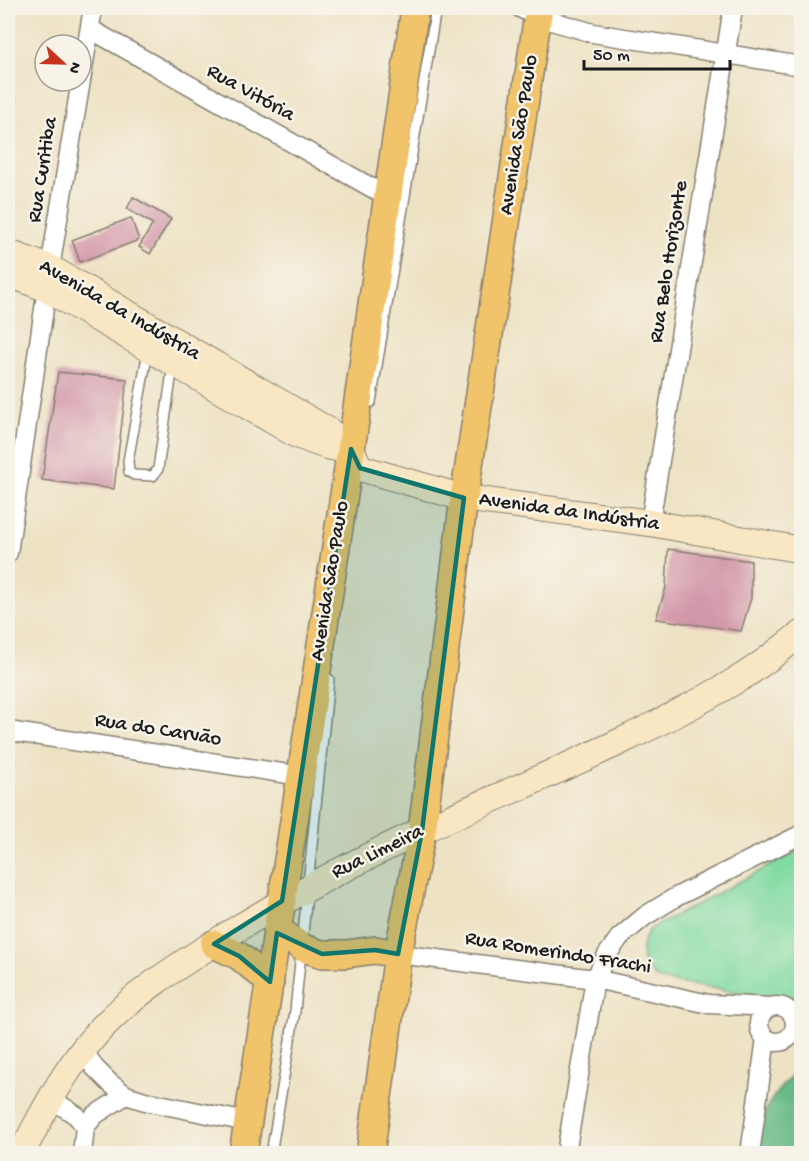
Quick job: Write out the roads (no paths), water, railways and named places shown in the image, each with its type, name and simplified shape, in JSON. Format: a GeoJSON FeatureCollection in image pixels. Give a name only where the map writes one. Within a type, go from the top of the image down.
{"type":"FeatureCollection","features":[{"type":"Feature","properties":{"kind":"main road","name":"Avenida São Paulo"},"geometry":{"type":"LineString","coordinates":[[243,1154],[301,776],[358,463],[388,197],[415,8]]}},
{"type":"Feature","properties":{"kind":"main road","name":"Avenida São Paulo"},"geometry":{"type":"LineString","coordinates":[[370,1154],[398,954],[422,831],[464,498],[532,11]]}},
{"type":"Feature","properties":{"kind":"main road"},"geometry":{"type":"LineString","coordinates":[[277,929],[303,948],[322,954],[346,954],[375,950],[398,954]]}},
{"type":"Feature","properties":{"kind":"main road"},"geometry":{"type":"LineString","coordinates":[[214,944],[238,956],[270,982]]}},
{"type":"Feature","properties":{"kind":"street","name":"Rua Curitiba"},"geometry":{"type":"LineString","coordinates":[[8,554],[93,8]]}},
{"type":"Feature","properties":{"kind":"street","name":"Rua Belo Horizonte"},"geometry":{"type":"LineString","coordinates":[[650,524],[733,8]]}},
{"type":"Feature","properties":{"kind":"street"},"geometry":{"type":"LineString","coordinates":[[532,11],[593,33],[801,66]]}},
{"type":"Feature","properties":{"kind":"street","name":"Rua Vitória"},"geometry":{"type":"LineString","coordinates":[[90,29],[388,197]]}},
{"type":"Feature","properties":{"kind":"street","name":"Avenida da Indústria"},"geometry":{"type":"LineString","coordinates":[[8,254],[49,279],[329,431],[358,463]]}},
{"type":"Feature","properties":{"kind":"street","name":"Avenida da Indústria"},"geometry":{"type":"LineString","coordinates":[[8,273],[49,279],[149,349],[297,435],[326,446],[358,463],[464,498],[650,524],[801,550]]}},
{"type":"Feature","properties":{"kind":"street","name":"Rua Limeira"},"geometry":{"type":"LineString","coordinates":[[21,1154],[50,1098],[83,1049],[100,1029],[156,982],[282,901],[422,831],[571,765],[682,711],[738,680],[801,633]]}},
{"type":"Feature","properties":{"kind":"street","name":"Rua do Carvão"},"geometry":{"type":"LineString","coordinates":[[8,731],[301,776]]}},
{"type":"Feature","properties":{"kind":"street"},"geometry":{"type":"LineString","coordinates":[[566,1154],[596,980],[607,955],[619,938],[645,916],[676,897],[801,834]]}},
{"type":"Feature","properties":{"kind":"street","name":"Rua Romerindo Frachi"},"geometry":{"type":"LineString","coordinates":[[398,954],[596,980],[709,1004],[786,1009]]}},
{"type":"Feature","properties":{"kind":"street","name":"Rua Romerindo Frachi"},"geometry":{"type":"LineString","coordinates":[[709,1004],[763,1032]]}},
{"type":"Feature","properties":{"kind":"street"},"geometry":{"type":"LineString","coordinates":[[750,1154],[758,1093],[763,1032],[762,1015],[786,1009],[791,1012],[795,1024],[792,1035],[758,1093]]}},
{"type":"Feature","properties":{"kind":"street"},"geometry":{"type":"LineString","coordinates":[[763,1032],[772,1041],[792,1035]]}},
{"type":"Feature","properties":{"kind":"street"},"geometry":{"type":"LineString","coordinates":[[83,1049],[94,1067],[126,1095],[247,1122]]}},
{"type":"Feature","properties":{"kind":"street"},"geometry":{"type":"LineString","coordinates":[[82,1154],[85,1127],[95,1115],[126,1095]]}},
{"type":"Feature","properties":{"kind":"street"},"geometry":{"type":"LineString","coordinates":[[50,1098],[77,1116],[85,1127]]}},
{"type":"Feature","properties":{"kind":"lane"},"geometry":{"type":"LineString","coordinates":[[370,409],[436,8]]}},
{"type":"Feature","properties":{"kind":"lane"},"geometry":{"type":"LineString","coordinates":[[149,349],[128,461],[131,474],[153,476],[158,470],[174,363]]}},
{"type":"Feature","properties":{"kind":"lane"},"geometry":{"type":"LineString","coordinates":[[271,1154],[303,948],[331,666]]}}]}
